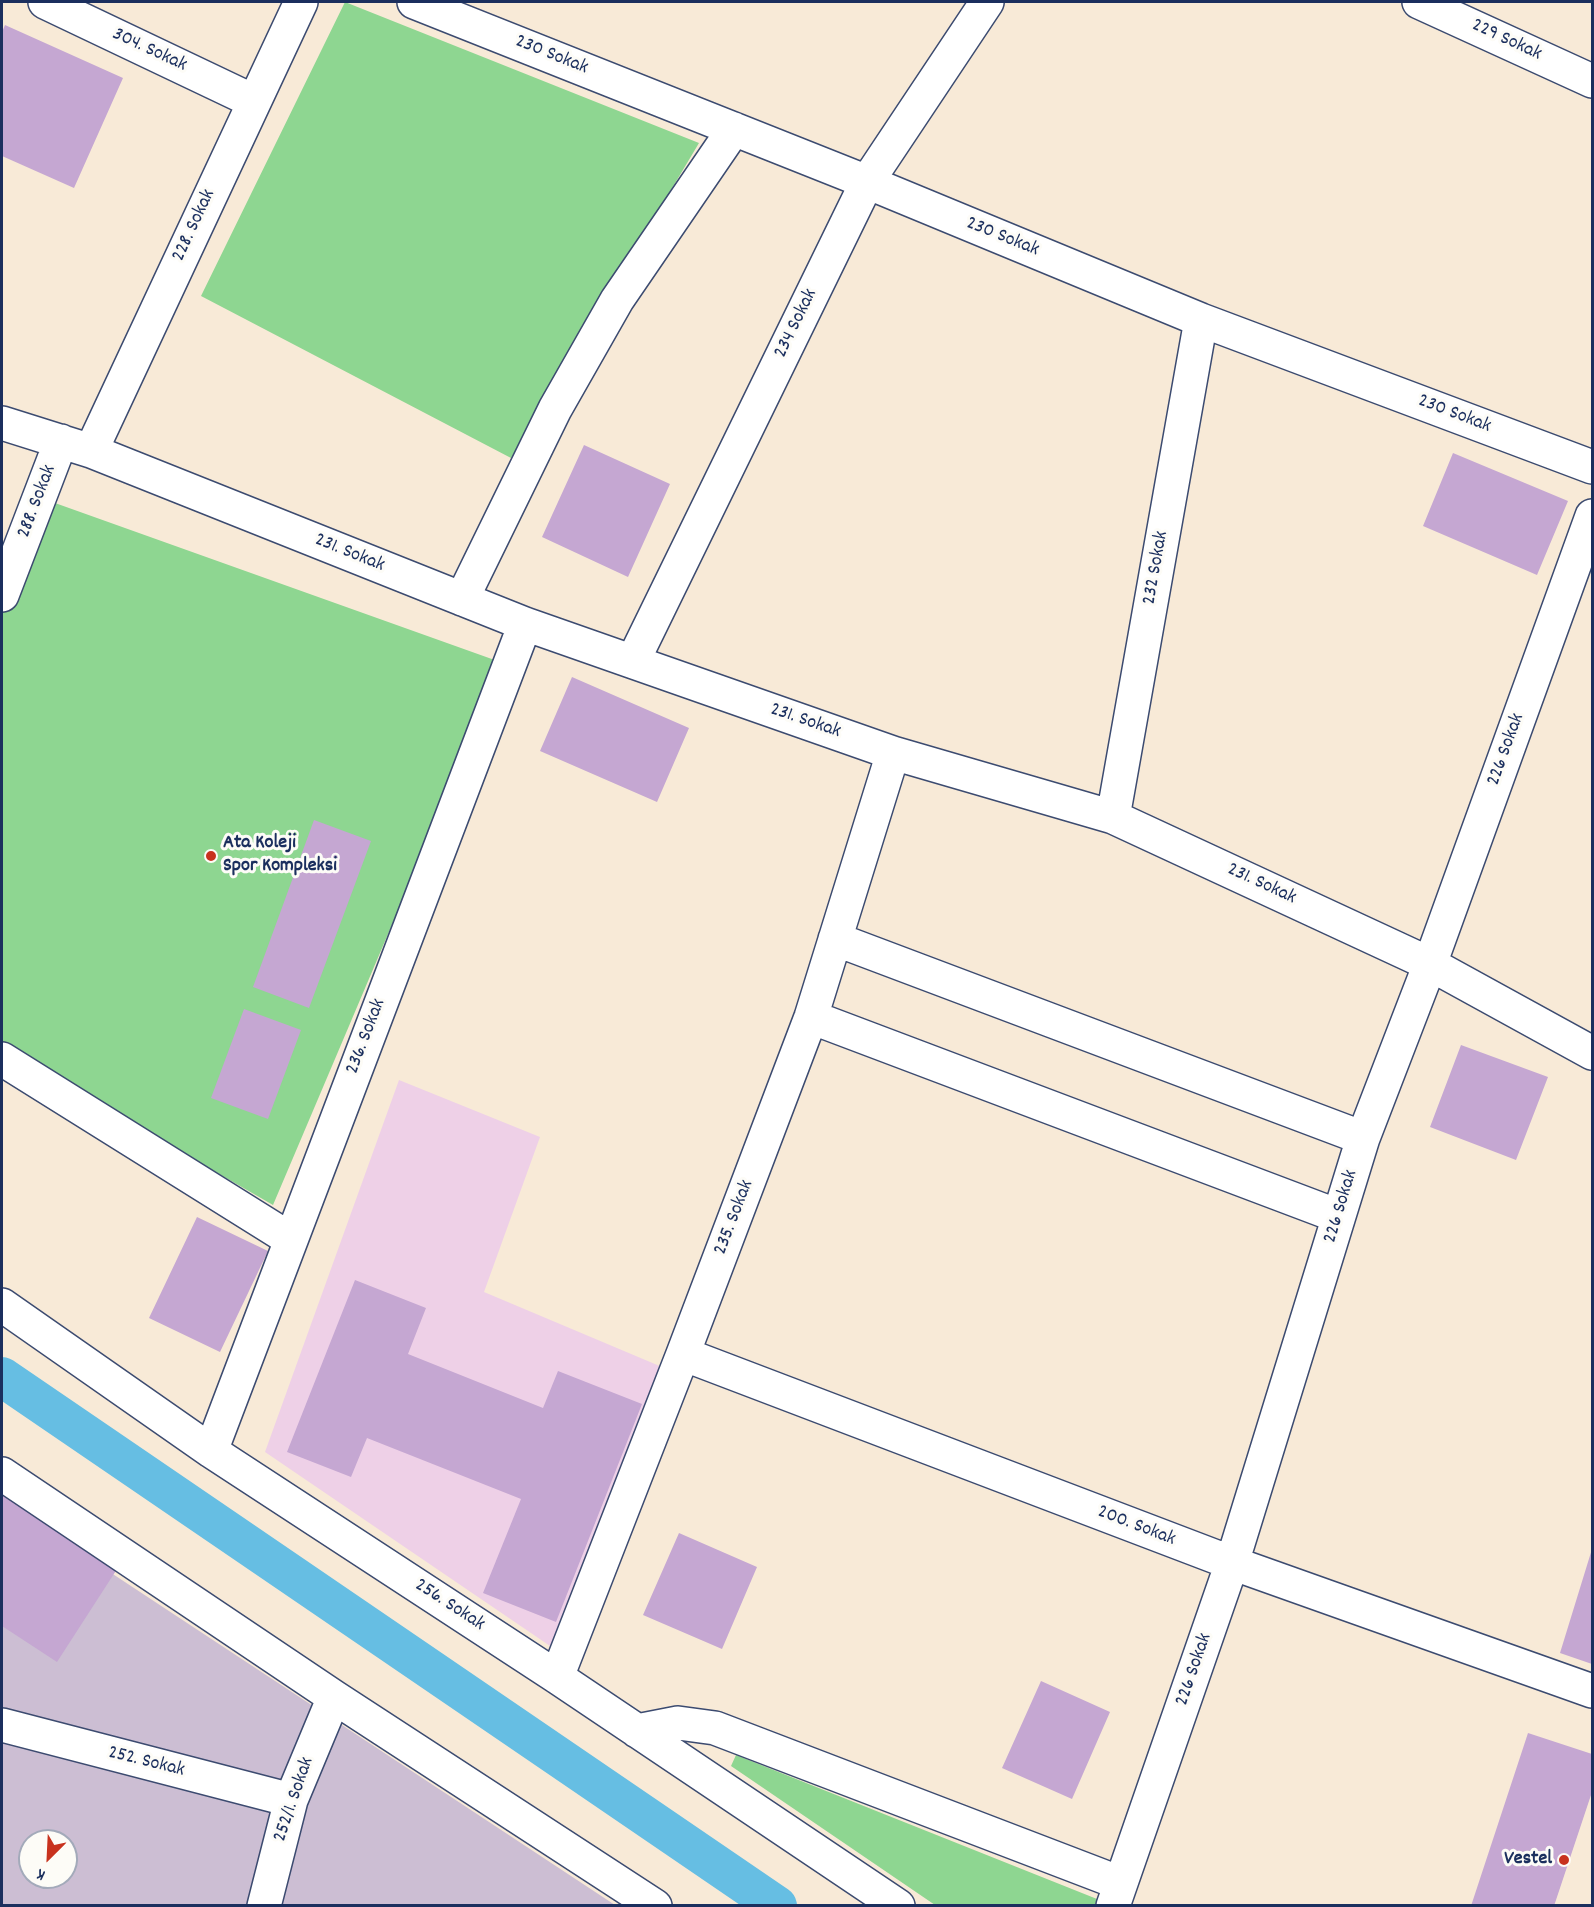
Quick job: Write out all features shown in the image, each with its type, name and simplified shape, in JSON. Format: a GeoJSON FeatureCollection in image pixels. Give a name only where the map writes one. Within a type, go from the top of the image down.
{"type":"FeatureCollection","features":[{"type":"Feature","properties":{"kind":"street","name":"304. Sokak"},"geometry":{"type":"LineString","coordinates":[[45,2],[253,101]]}},
{"type":"Feature","properties":{"kind":"street","name":"228. Sokak"},"geometry":{"type":"LineString","coordinates":[[76,446],[253,101],[301,2]]}},
{"type":"Feature","properties":{"kind":"street","name":"230 Sokak"},"geometry":{"type":"LineString","coordinates":[[414,2],[867,182],[1201,320],[1593,467]]}},
{"type":"Feature","properties":{"kind":"street","name":"234 Sokak"},"geometry":{"type":"LineString","coordinates":[[633,661],[867,182],[987,2]]}},
{"type":"Feature","properties":{"kind":"street","name":"229 Sokak"},"geometry":{"type":"LineString","coordinates":[[1419,2],[1593,81]]}},
{"type":"Feature","properties":{"kind":"street"},"geometry":{"type":"LineString","coordinates":[[462,599],[555,409],[617,300],[734,129]]}},
{"type":"Feature","properties":{"kind":"street","name":"232 Sokak"},"geometry":{"type":"LineString","coordinates":[[1113,817],[1201,320]]}},
{"type":"Feature","properties":{"kind":"street","name":"231. Sokak"},"geometry":{"type":"LineString","coordinates":[[2,423],[76,446],[525,624],[892,753],[1113,817],[1430,964],[1593,1053]]}},
{"type":"Feature","properties":{"kind":"street","name":"288. Sokak"},"geometry":{"type":"LineString","coordinates":[[2,595],[76,446]]}},
{"type":"Feature","properties":{"kind":"street","name":"226 Sokak"},"geometry":{"type":"LineString","coordinates":[[1117,1894],[1232,1563],[1363,1138],[1430,964],[1593,516]]}},
{"type":"Feature","properties":{"kind":"street","name":"236. Sokak"},"geometry":{"type":"LineString","coordinates":[[211,1451],[525,624]]}},
{"type":"Feature","properties":{"kind":"street","name":"235. Sokak"},"geometry":{"type":"LineString","coordinates":[[557,1677],[684,1354],[811,1017],[892,753]]}},
{"type":"Feature","properties":{"kind":"street"},"geometry":{"type":"LineString","coordinates":[[835,939],[1363,1138]]}},
{"type":"Feature","properties":{"kind":"street"},"geometry":{"type":"LineString","coordinates":[[811,1017],[1338,1216]]}},
{"type":"Feature","properties":{"kind":"street"},"geometry":{"type":"LineString","coordinates":[[2,1059],[290,1239]]}},
{"type":"Feature","properties":{"kind":"street","name":"256. Sokak"},"geometry":{"type":"LineString","coordinates":[[2,1305],[211,1451],[557,1677],[898,1905]]}},
{"type":"Feature","properties":{"kind":"street","name":"200. Sokak"},"geometry":{"type":"LineString","coordinates":[[684,1354],[1232,1563],[1593,1691]]}},
{"type":"Feature","properties":{"kind":"street"},"geometry":{"type":"LineString","coordinates":[[2,1474],[334,1697],[655,1905]]}},
{"type":"Feature","properties":{"kind":"street","name":"252/1. Sokak"},"geometry":{"type":"LineString","coordinates":[[264,1905],[291,1800],[334,1697]]}},
{"type":"Feature","properties":{"kind":"street"},"geometry":{"type":"LineString","coordinates":[[637,1731],[678,1723],[715,1728],[1117,1894]]}},
{"type":"Feature","properties":{"kind":"street","name":"252. Sokak"},"geometry":{"type":"LineString","coordinates":[[2,1725],[291,1800]]}},
{"type":"Feature","properties":{"kind":"shaded area"},"geometry":{"type":"Polygon","coordinates":[[[399,1080],[540,1137],[484,1292],[662,1367],[553,1648],[265,1452],[399,1080]]]}},
{"type":"Feature","properties":{"kind":"shaded area"},"geometry":{"type":"Polygon","coordinates":[[[2,1501],[615,1905],[2,1905],[2,1501]]]}},
{"type":"Feature","properties":{"kind":"green space"},"geometry":{"type":"Polygon","coordinates":[[[345,2],[699,143],[511,458],[201,296],[345,2]]]}},
{"type":"Feature","properties":{"kind":"green space","name":"Ata Koleji Spor Kompleksi"},"geometry":{"type":"Polygon","coordinates":[[[41,498],[503,663],[273,1205],[2,1049],[2,614],[41,498]]]}},
{"type":"Feature","properties":{"kind":"green space"},"geometry":{"type":"Polygon","coordinates":[[[736,1755],[1097,1899],[1095,1905],[935,1905],[731,1766],[736,1755]]]}},
{"type":"Feature","properties":{"kind":"building"},"geometry":{"type":"Polygon","coordinates":[[[5,25],[123,78],[74,188],[2,156],[2,32],[5,25]]]}},
{"type":"Feature","properties":{"kind":"building"},"geometry":{"type":"Polygon","coordinates":[[[584,445],[670,484],[628,577],[542,537],[584,445]]]}},
{"type":"Feature","properties":{"kind":"building"},"geometry":{"type":"Polygon","coordinates":[[[1453,453],[1568,501],[1537,575],[1423,526],[1453,453]]]}},
{"type":"Feature","properties":{"kind":"building"},"geometry":{"type":"Polygon","coordinates":[[[572,677],[689,728],[657,802],[540,751],[572,677]]]}},
{"type":"Feature","properties":{"kind":"building"},"geometry":{"type":"Polygon","coordinates":[[[314,820],[371,841],[309,1008],[253,987],[314,820]]]}},
{"type":"Feature","properties":{"kind":"building"},"geometry":{"type":"Polygon","coordinates":[[[244,1009],[301,1030],[268,1119],[211,1098],[244,1009]]]}},
{"type":"Feature","properties":{"kind":"building"},"geometry":{"type":"Polygon","coordinates":[[[1461,1045],[1548,1077],[1516,1160],[1430,1127],[1461,1045]]]}},
{"type":"Feature","properties":{"kind":"building"},"geometry":{"type":"Polygon","coordinates":[[[197,1217],[268,1251],[220,1352],[149,1318],[197,1217]]]}},
{"type":"Feature","properties":{"kind":"building"},"geometry":{"type":"Polygon","coordinates":[[[355,1280],[426,1308],[408,1354],[543,1408],[558,1371],[642,1404],[556,1622],[483,1593],[521,1499],[367,1438],[351,1477],[287,1452],[355,1280]]]}},
{"type":"Feature","properties":{"kind":"building"},"geometry":{"type":"Polygon","coordinates":[[[2,1490],[119,1566],[57,1662],[2,1626],[2,1490]]]}},
{"type":"Feature","properties":{"kind":"building"},"geometry":{"type":"Polygon","coordinates":[[[679,1533],[757,1567],[722,1649],[643,1615],[679,1533]]]}},
{"type":"Feature","properties":{"kind":"building"},"geometry":{"type":"Polygon","coordinates":[[[1592,1549],[1592,1664],[1560,1653],[1592,1549]]]}},
{"type":"Feature","properties":{"kind":"building"},"geometry":{"type":"Polygon","coordinates":[[[1041,1681],[1110,1712],[1072,1799],[1002,1768],[1041,1681]]]}},
{"type":"Feature","properties":{"kind":"building"},"geometry":{"type":"Polygon","coordinates":[[[1528,1733],[1592,1754],[1592,1792],[1554,1906],[1471,1906],[1528,1733]]]}},
{"type":"Feature","properties":{"kind":"waterway"},"geometry":{"type":"LineString","coordinates":[[2,1377],[777,1906]]}},
{"type":"Feature","properties":{"kind":"place","name":"Ata Koleji Spor Kompleksi"},"geometry":{"type":"Point","coordinates":[211,856]}},
{"type":"Feature","properties":{"kind":"place","name":"Vestel"},"geometry":{"type":"Point","coordinates":[1564,1860]}}]}
